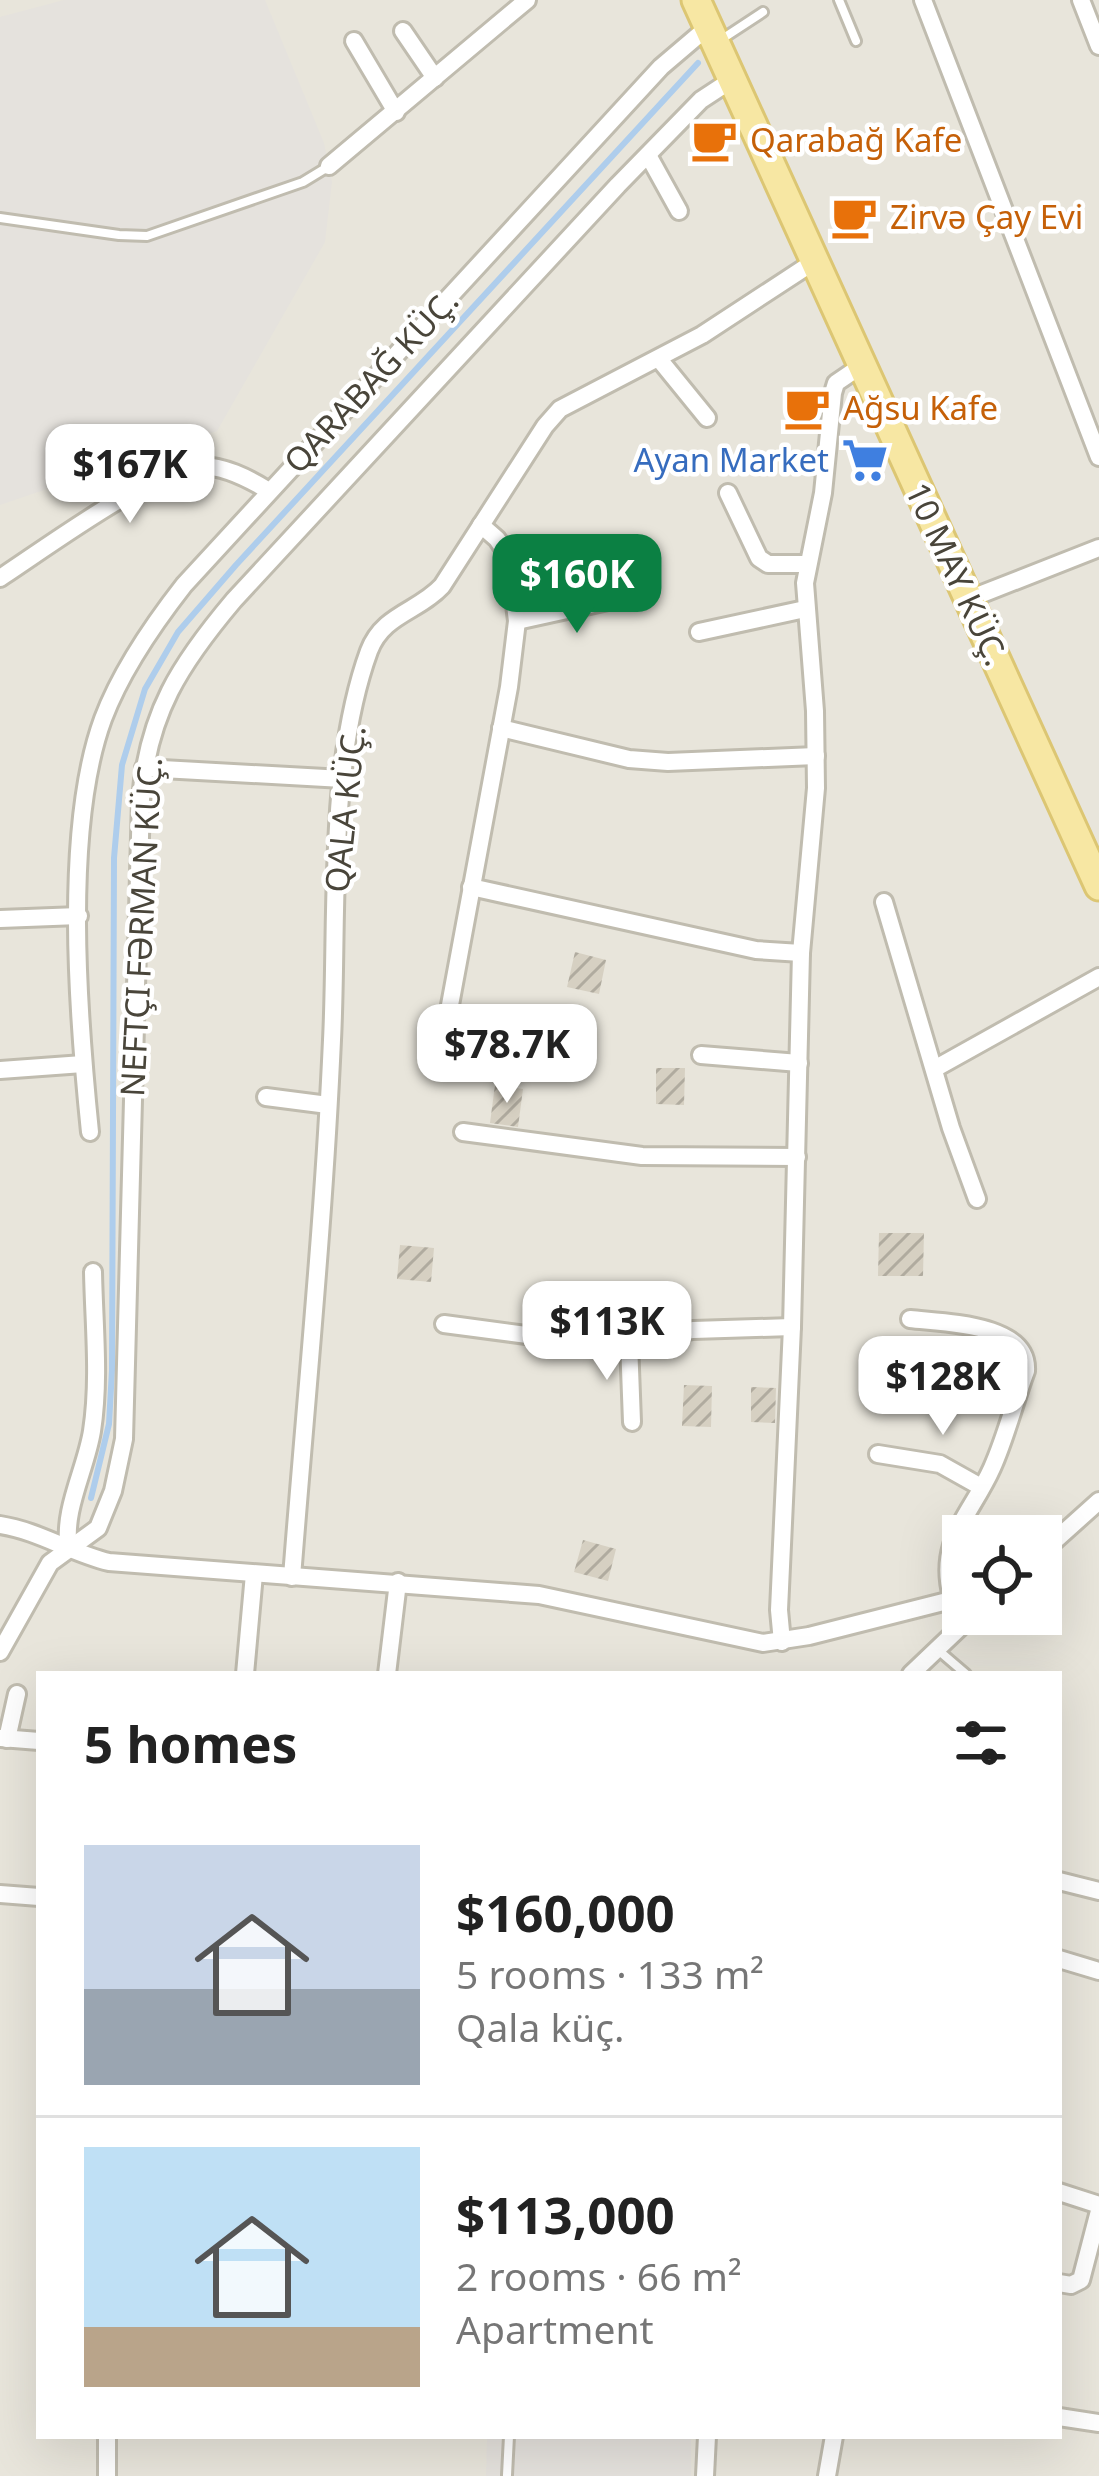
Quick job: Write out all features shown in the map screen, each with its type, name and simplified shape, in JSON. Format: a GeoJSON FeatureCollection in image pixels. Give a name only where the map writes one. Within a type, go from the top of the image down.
{"type":"FeatureCollection","features":[{"type":"Feature","properties":{"kind":"main road","name":"10 MAY KÜÇ."},"geometry":{"type":"LineString","coordinates":[[704,14],[1099,886]]}},
{"type":"Feature","properties":{"kind":"street"},"geometry":{"type":"LineString","coordinates":[[329,166],[527,0]]}},
{"type":"Feature","properties":{"kind":"street"},"geometry":{"type":"LineString","coordinates":[[923,0],[1099,457]]}},
{"type":"Feature","properties":{"kind":"street"},"geometry":{"type":"LineString","coordinates":[[1081,0],[1099,46]]}},
{"type":"Feature","properties":{"kind":"street","name":"QARABAĞ KÜÇ."},"geometry":{"type":"LineString","coordinates":[[90,1132],[79,916],[84,788],[104,717],[156,621],[704,14]]}},
{"type":"Feature","properties":{"kind":"street"},"geometry":{"type":"LineString","coordinates":[[403,31],[435,78]]}},
{"type":"Feature","properties":{"kind":"street"},"geometry":{"type":"LineString","coordinates":[[354,41],[396,112]]}},
{"type":"Feature","properties":{"kind":"street","name":"NEFTÇI FƏRMAN KÜÇ."},"geometry":{"type":"LineString","coordinates":[[0,1652],[43,1573],[90,1537],[105,1515],[124,1438],[144,768],[162,704],[204,635],[648,155],[701,100],[733,79]]}},
{"type":"Feature","properties":{"kind":"street"},"geometry":{"type":"LineString","coordinates":[[648,155],[679,211]]}},
{"type":"Feature","properties":{"kind":"street","name":"QALA KÜÇ."},"geometry":{"type":"LineString","coordinates":[[292,1576],[328,1105],[343,779],[360,684],[380,629],[431,598],[560,410],[659,358],[815,261]]}},
{"type":"Feature","properties":{"kind":"street"},"geometry":{"type":"LineString","coordinates":[[659,358],[707,418]]}},
{"type":"Feature","properties":{"kind":"street"},"geometry":{"type":"LineString","coordinates":[[782,1642],[779,1610],[801,953],[815,814],[806,564],[823,493],[832,393],[836,383],[862,366]]}},
{"type":"Feature","properties":{"kind":"street"},"geometry":{"type":"LineString","coordinates":[[0,578],[175,470],[210,466],[269,491]]}},
{"type":"Feature","properties":{"kind":"street"},"geometry":{"type":"LineString","coordinates":[[728,493],[758,558],[768,564],[806,564]]}},
{"type":"Feature","properties":{"kind":"street"},"geometry":{"type":"LineString","coordinates":[[481,525],[509,557],[517,621],[445,1032],[449,1042],[485,1051]]}},
{"type":"Feature","properties":{"kind":"street"},"geometry":{"type":"LineString","coordinates":[[969,598],[1099,548]]}},
{"type":"Feature","properties":{"kind":"street"},"geometry":{"type":"LineString","coordinates":[[517,621],[626,597]]}},
{"type":"Feature","properties":{"kind":"street"},"geometry":{"type":"LineString","coordinates":[[699,632],[805,608]]}},
{"type":"Feature","properties":{"kind":"street"},"geometry":{"type":"LineString","coordinates":[[501,728],[629,759],[816,757]]}},
{"type":"Feature","properties":{"kind":"street"},"geometry":{"type":"LineString","coordinates":[[144,768],[343,779]]}},
{"type":"Feature","properties":{"kind":"street"},"geometry":{"type":"LineString","coordinates":[[471,887],[756,950],[801,953]]}},
{"type":"Feature","properties":{"kind":"street"},"geometry":{"type":"LineString","coordinates":[[884,902],[951,1128],[977,1198]]}},
{"type":"Feature","properties":{"kind":"street"},"geometry":{"type":"LineString","coordinates":[[0,919],[79,916]]}},
{"type":"Feature","properties":{"kind":"street"},"geometry":{"type":"LineString","coordinates":[[936,1068],[1099,977]]}},
{"type":"Feature","properties":{"kind":"street"},"geometry":{"type":"LineString","coordinates":[[701,1055],[799,1063]]}},
{"type":"Feature","properties":{"kind":"street"},"geometry":{"type":"LineString","coordinates":[[0,1070],[83,1064]]}},
{"type":"Feature","properties":{"kind":"street"},"geometry":{"type":"LineString","coordinates":[[266,1097],[328,1105]]}},
{"type":"Feature","properties":{"kind":"street"},"geometry":{"type":"LineString","coordinates":[[463,1132],[642,1156],[797,1157]]}},
{"type":"Feature","properties":{"kind":"street"},"geometry":{"type":"LineString","coordinates":[[69,1549],[67,1529],[85,1465],[96,1396],[93,1273]]}},
{"type":"Feature","properties":{"kind":"street"},"geometry":{"type":"LineString","coordinates":[[910,1319],[994,1334],[1018,1345],[1027,1357],[999,1452],[964,1515]]}},
{"type":"Feature","properties":{"kind":"street"},"geometry":{"type":"LineString","coordinates":[[444,1324],[579,1342],[629,1342],[693,1330],[792,1328]]}},
{"type":"Feature","properties":{"kind":"street"},"geometry":{"type":"LineString","coordinates":[[629,1342],[632,1422]]}},
{"type":"Feature","properties":{"kind":"street"},"geometry":{"type":"LineString","coordinates":[[878,1454],[940,1465],[981,1487]]}},
{"type":"Feature","properties":{"kind":"street"},"geometry":{"type":"LineString","coordinates":[[1062,1534],[1099,1501]]}},
{"type":"Feature","properties":{"kind":"street"},"geometry":{"type":"LineString","coordinates":[[0,1525],[125,1564],[539,1595],[743,1641],[782,1642],[942,1601]]}},
{"type":"Feature","properties":{"kind":"street"},"geometry":{"type":"LineString","coordinates":[[245,1671],[254,1574]]}},
{"type":"Feature","properties":{"kind":"street"},"geometry":{"type":"LineString","coordinates":[[386,1671],[398,1582]]}},
{"type":"Feature","properties":{"kind":"street"},"geometry":{"type":"LineString","coordinates":[[913,1671],[952,1635]]}},
{"type":"Feature","properties":{"kind":"street"},"geometry":{"type":"LineString","coordinates":[[17,1694],[4,1738],[36,1741]]}},
{"type":"Feature","properties":{"kind":"street"},"geometry":{"type":"LineString","coordinates":[[1062,1882],[1099,1892]]}},
{"type":"Feature","properties":{"kind":"street"},"geometry":{"type":"LineString","coordinates":[[0,1894],[36,1897]]}},
{"type":"Feature","properties":{"kind":"street"},"geometry":{"type":"LineString","coordinates":[[1062,1960],[1099,1971]]}},
{"type":"Feature","properties":{"kind":"street"},"geometry":{"type":"LineString","coordinates":[[1062,2193],[1099,2208],[1081,2280],[1062,2284]]}},
{"type":"Feature","properties":{"kind":"street"},"geometry":{"type":"LineString","coordinates":[[1062,2417],[1099,2422]]}},
{"type":"Feature","properties":{"kind":"street"},"geometry":{"type":"LineString","coordinates":[[106,2476],[107,2439]]}},
{"type":"Feature","properties":{"kind":"street"},"geometry":{"type":"LineString","coordinates":[[705,2476],[707,2439]]}},
{"type":"Feature","properties":{"kind":"street"},"geometry":{"type":"LineString","coordinates":[[827,2476],[833,2439]]}},
{"type":"Feature","properties":{"kind":"lane"},"geometry":{"type":"LineString","coordinates":[[839,0],[856,41]]}},
{"type":"Feature","properties":{"kind":"lane"},"geometry":{"type":"LineString","coordinates":[[704,14],[763,12]]}},
{"type":"Feature","properties":{"kind":"lane"},"geometry":{"type":"LineString","coordinates":[[0,218],[147,236],[303,182],[329,166]]}},
{"type":"Feature","properties":{"kind":"lane"},"geometry":{"type":"LineString","coordinates":[[937,1649],[963,1671]]}},
{"type":"Feature","properties":{"kind":"lane"},"geometry":{"type":"LineString","coordinates":[[507,2475],[509,2439]]}},
{"type":"Feature","properties":{"kind":"shaded area"},"geometry":{"type":"Polygon","coordinates":[[[0,0],[1099,0],[1099,2476],[0,2476],[0,0]]]}},
{"type":"Feature","properties":{"kind":"shaded area"},"geometry":{"type":"Polygon","coordinates":[[[64,0],[265,0],[324,143],[332,182],[325,242],[217,431],[0,505],[0,17],[64,0]]]}},
{"type":"Feature","properties":{"kind":"shaded area"},"geometry":{"type":"Polygon","coordinates":[[[487,2439],[691,2439],[691,2476],[486,2476],[487,2439]]]}},
{"type":"Feature","properties":{"kind":"building"},"geometry":{"type":"Polygon","coordinates":[[[575,952],[606,960],[599,994],[567,987],[575,952]]]}},
{"type":"Feature","properties":{"kind":"building"},"geometry":{"type":"Polygon","coordinates":[[[656,1068],[685,1068],[684,1105],[656,1104],[656,1068]]]}},
{"type":"Feature","properties":{"kind":"building"},"geometry":{"type":"Polygon","coordinates":[[[495,1085],[523,1089],[518,1127],[490,1123],[495,1085]]]}},
{"type":"Feature","properties":{"kind":"building"},"geometry":{"type":"Polygon","coordinates":[[[879,1233],[924,1233],[923,1276],[878,1276],[879,1233]]]}},
{"type":"Feature","properties":{"kind":"building"},"geometry":{"type":"Polygon","coordinates":[[[400,1245],[434,1248],[431,1282],[397,1279],[400,1245]]]}},
{"type":"Feature","properties":{"kind":"building"},"geometry":{"type":"Polygon","coordinates":[[[684,1385],[712,1386],[711,1427],[682,1426],[684,1385]]]}},
{"type":"Feature","properties":{"kind":"building"},"geometry":{"type":"Polygon","coordinates":[[[751,1387],[776,1388],[775,1423],[751,1422],[751,1387]]]}},
{"type":"Feature","properties":{"kind":"building"},"geometry":{"type":"Polygon","coordinates":[[[583,1540],[616,1549],[608,1581],[574,1572],[583,1540]]]}},
{"type":"Feature","properties":{"kind":"waterway"},"geometry":{"type":"LineString","coordinates":[[91,1498],[109,1424],[112,1370],[114,858],[122,765],[145,689],[178,632],[236,565],[698,63]]}},
{"type":"Feature","properties":{"kind":"place","name":"Qarabağ Kafe"},"geometry":{"type":"Point","coordinates":[714,140]}},
{"type":"Feature","properties":{"kind":"place","name":"Zirvə Çay Evi"},"geometry":{"type":"Point","coordinates":[854,217]}},
{"type":"Feature","properties":{"kind":"place","name":"Ağsu Kafe"},"geometry":{"type":"Point","coordinates":[807,408]}},
{"type":"Feature","properties":{"kind":"place","name":"Ayan Market"},"geometry":{"type":"Point","coordinates":[865,460]}}]}
